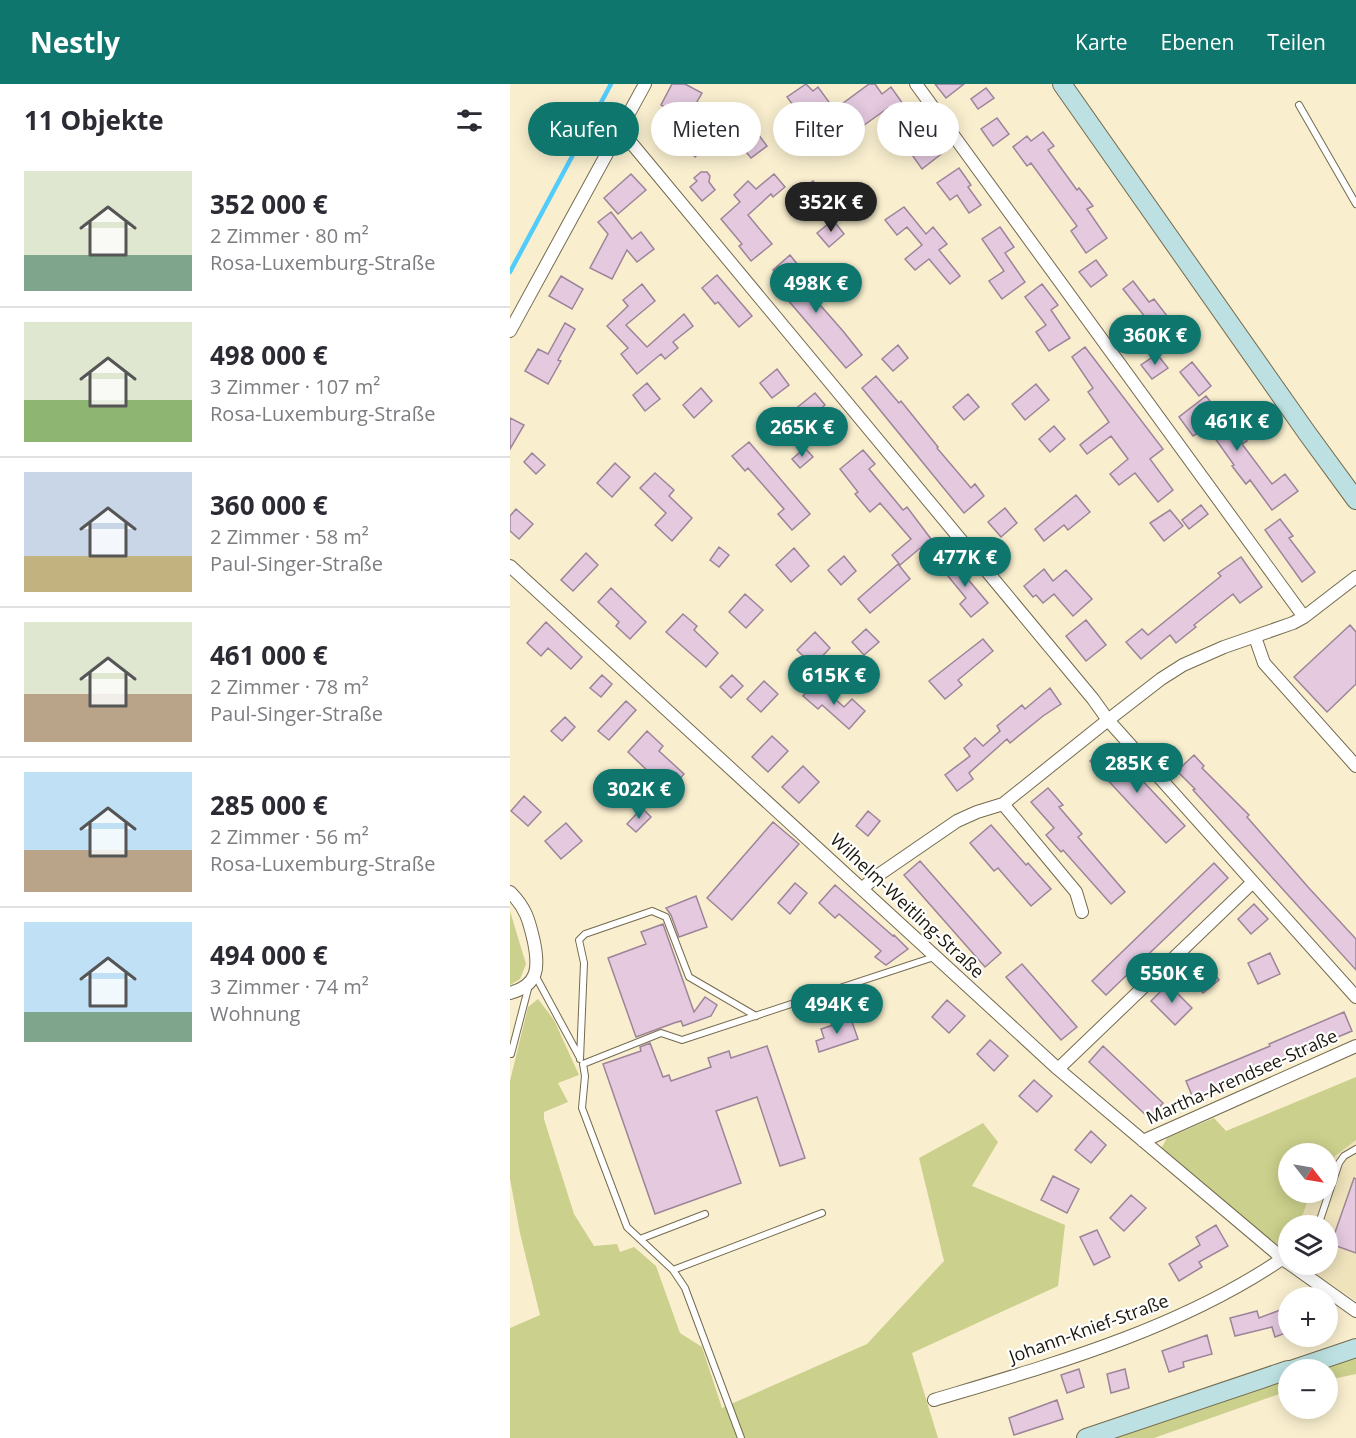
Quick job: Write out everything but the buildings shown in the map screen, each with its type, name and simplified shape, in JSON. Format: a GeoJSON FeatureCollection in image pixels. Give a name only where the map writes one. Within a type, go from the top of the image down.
{"type":"FeatureCollection","features":[{"type":"Feature","properties":{"kind":"main road"},"geometry":{"type":"LineString","coordinates":[[1062,84],[1356,500]]}},
{"type":"Feature","properties":{"kind":"main road"},"geometry":{"type":"LineString","coordinates":[[1323,1359],[1356,1348]]}},
{"type":"Feature","properties":{"kind":"main road"},"geometry":{"type":"LineString","coordinates":[[1086,1438],[1278,1374]]}},
{"type":"Feature","properties":{"kind":"street"},"geometry":{"type":"LineString","coordinates":[[635,102],[645,84]]}},
{"type":"Feature","properties":{"kind":"street"},"geometry":{"type":"LineString","coordinates":[[916,84],[1304,617]]}},
{"type":"Feature","properties":{"kind":"street"},"geometry":{"type":"LineString","coordinates":[[639,152],[1086,690],[1108,720],[1356,997]]}},
{"type":"Feature","properties":{"kind":"street"},"geometry":{"type":"LineString","coordinates":[[510,331],[605,156]]}},
{"type":"Feature","properties":{"kind":"street","name":"Wilhelm-Weitling-Straße"},"geometry":{"type":"LineString","coordinates":[[510,566],[1058,1070],[1278,1254]]}},
{"type":"Feature","properties":{"kind":"street"},"geometry":{"type":"LineString","coordinates":[[862,889],[874,878],[957,821],[1003,804],[1108,720],[1183,664],[1224,647],[1277,630],[1304,617],[1356,577]]}},
{"type":"Feature","properties":{"kind":"street"},"geometry":{"type":"LineString","coordinates":[[1255,637],[1264,663],[1356,766]]}},
{"type":"Feature","properties":{"kind":"street"},"geometry":{"type":"LineString","coordinates":[[1003,804],[1076,892],[1082,912]]}},
{"type":"Feature","properties":{"kind":"street"},"geometry":{"type":"LineString","coordinates":[[1058,1070],[1253,882]]}},
{"type":"Feature","properties":{"kind":"street"},"geometry":{"type":"LineString","coordinates":[[510,892],[529,915],[538,964],[532,980],[523,989],[510,993]]}},
{"type":"Feature","properties":{"kind":"street","name":"Martha-Arendsee-Straße"},"geometry":{"type":"LineString","coordinates":[[1143,1141],[1356,1046]]}},
{"type":"Feature","properties":{"kind":"street","name":"Johann-Knief-Straße"},"geometry":{"type":"LineString","coordinates":[[934,1400],[1064,1360],[1164,1324],[1263,1271],[1278,1265]]}},
{"type":"Feature","properties":{"kind":"street","name":"Wilhelm-Weitling-Straße"},"geometry":{"type":"LineString","coordinates":[[1305,1275],[1356,1311]]}},
{"type":"Feature","properties":{"kind":"lane"},"geometry":{"type":"LineString","coordinates":[[1299,105],[1356,204]]}},
{"type":"Feature","properties":{"kind":"lane"},"geometry":{"type":"LineString","coordinates":[[741,1438],[685,1288],[673,1270],[627,1227],[582,1108],[585,1076],[582,1061],[584,963],[579,940],[585,934],[652,911],[666,917],[688,977],[756,1016]]}},
{"type":"Feature","properties":{"kind":"lane"},"geometry":{"type":"LineString","coordinates":[[582,1061],[661,1033],[682,1040],[935,956]]}},
{"type":"Feature","properties":{"kind":"lane"},"geometry":{"type":"LineString","coordinates":[[511,1054],[532,980]]}},
{"type":"Feature","properties":{"kind":"lane"},"geometry":{"type":"LineString","coordinates":[[532,980],[582,1061]]}},
{"type":"Feature","properties":{"kind":"lane"},"geometry":{"type":"LineString","coordinates":[[1322,1215],[1339,1163],[1344,1156],[1356,1149]]}},
{"type":"Feature","properties":{"kind":"lane"},"geometry":{"type":"LineString","coordinates":[[673,1270],[822,1213]]}},
{"type":"Feature","properties":{"kind":"lane"},"geometry":{"type":"LineString","coordinates":[[640,1239],[705,1214]]}},
{"type":"Feature","properties":{"kind":"shaded area"},"geometry":{"type":"Polygon","coordinates":[[[1356,1110],[1356,1301],[1318,1275],[1338,1275],[1338,1215],[1278,1215],[1278,1252],[1275,1250],[1246,1155],[1356,1110]]]}},
{"type":"Feature","properties":{"kind":"green space"},"geometry":{"type":"Polygon","coordinates":[[[510,911],[526,964],[520,979],[510,985],[510,911]]]}},
{"type":"Feature","properties":{"kind":"green space"},"geometry":{"type":"Polygon","coordinates":[[[538,999],[554,1020],[579,1075],[558,1083],[568,1102],[544,1112],[544,1119],[574,1214],[594,1246],[617,1244],[620,1252],[634,1247],[656,1266],[680,1333],[702,1347],[722,1408],[867,1344],[944,1261],[919,1158],[983,1123],[998,1142],[972,1186],[1065,1225],[1058,1286],[912,1353],[938,1438],[510,1438],[510,1328],[540,1315],[520,1233],[510,1179],[510,1081],[528,1007],[538,999]]]}},
{"type":"Feature","properties":{"kind":"green space"},"geometry":{"type":"Polygon","coordinates":[[[1356,1077],[1356,1140],[1338,1154],[1338,1143],[1278,1143],[1278,1203],[1307,1203],[1303,1215],[1278,1215],[1278,1250],[1275,1250],[1161,1149],[1167,1138],[1214,1118],[1226,1131],[1356,1077]]]}},
{"type":"Feature","properties":{"kind":"green space"},"geometry":{"type":"Polygon","coordinates":[[[1356,1358],[1356,1374],[1338,1378],[1338,1363],[1356,1358]]]}},
{"type":"Feature","properties":{"kind":"green space"},"geometry":{"type":"Polygon","coordinates":[[[1278,1381],[1278,1395],[1154,1438],[1112,1438],[1278,1381]]]}},
{"type":"Feature","properties":{"kind":"waterway"},"geometry":{"type":"LineString","coordinates":[[510,272],[611,84]]}}]}
